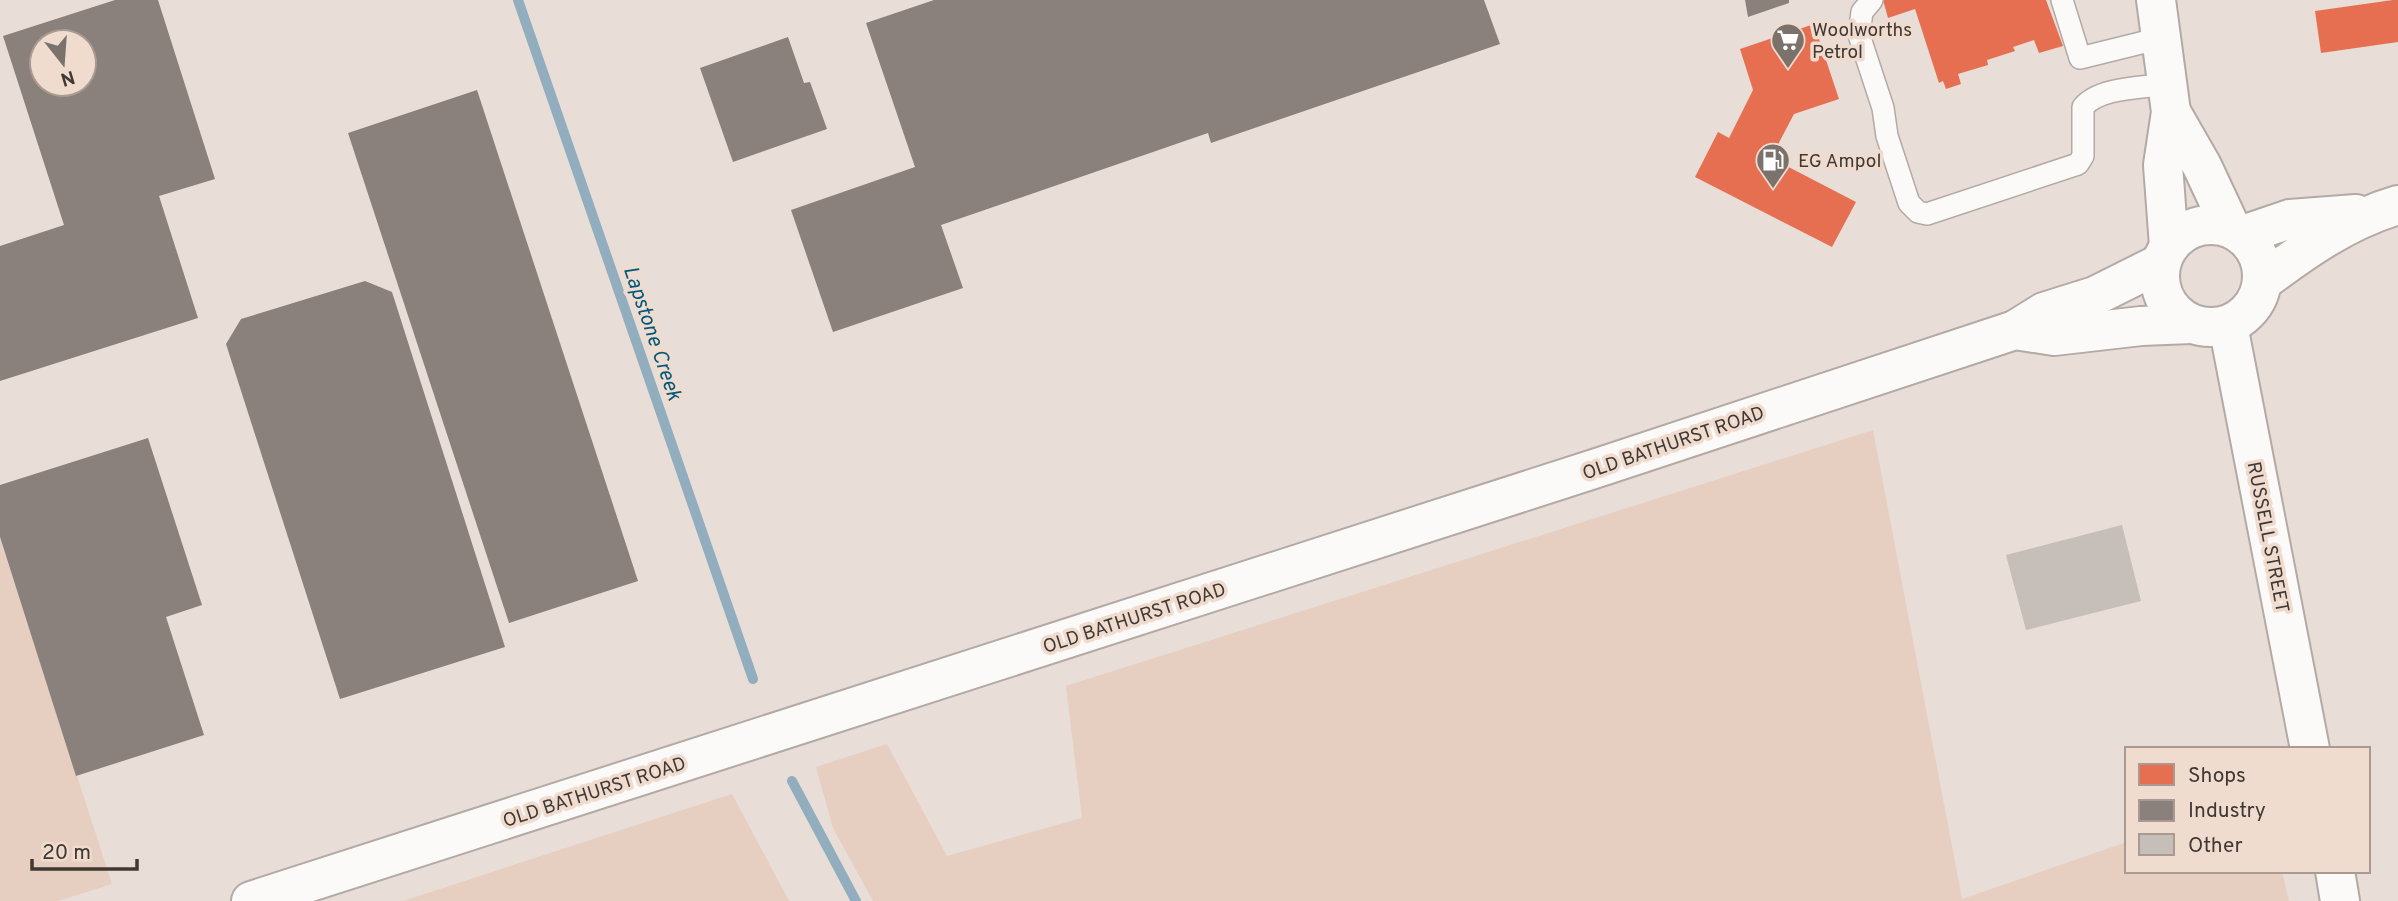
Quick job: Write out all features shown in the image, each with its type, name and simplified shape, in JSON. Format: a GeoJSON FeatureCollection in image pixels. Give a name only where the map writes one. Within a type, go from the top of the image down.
{"type":"FeatureCollection","features":[{"type":"Feature","properties":{"kind":"main road"},"geometry":{"type":"LineString","coordinates":[[2156,0],[2169,98],[2163,165],[2165,255],[2159,282],[2165,299],[2176,314],[2210,324],[2245,315],[2257,299],[2263,281],[2261,261],[2252,243],[2237,232],[2219,224],[2200,225],[2182,233],[2165,255]]}},
{"type":"Feature","properties":{"kind":"main road"},"geometry":{"type":"LineString","coordinates":[[2169,98],[2237,232]]}},
{"type":"Feature","properties":{"kind":"main road"},"geometry":{"type":"LineString","coordinates":[[2237,232],[2290,219],[2383,209]]}},
{"type":"Feature","properties":{"kind":"main road"},"geometry":{"type":"LineString","coordinates":[[2263,281],[2319,240],[2383,209]]}},
{"type":"Feature","properties":{"kind":"main road","name":"OLD BATHURST ROAD"},"geometry":{"type":"LineString","coordinates":[[251,901],[1597,468],[2015,330],[2044,312],[2095,296],[2165,255]]}},
{"type":"Feature","properties":{"kind":"main road","name":"OLD BATHURST ROAD"},"geometry":{"type":"LineString","coordinates":[[2015,330],[2054,336],[2141,326],[2210,324]]}},
{"type":"Feature","properties":{"kind":"main road","name":"RUSSELL STREET"},"geometry":{"type":"LineString","coordinates":[[2210,324],[2310,747]]}},
{"type":"Feature","properties":{"kind":"main road"},"geometry":{"type":"LineString","coordinates":[[2334,873],[2340,901]]}},
{"type":"Feature","properties":{"kind":"lane"},"geometry":{"type":"LineString","coordinates":[[1872,0],[1862,12],[1859,35],[1883,108],[1888,138],[1909,203],[1918,212],[1927,214],[2078,164],[2083,156],[2083,107],[2089,100],[2103,94],[2169,98]]}},
{"type":"Feature","properties":{"kind":"lane"},"geometry":{"type":"LineString","coordinates":[[2063,0],[2080,58],[2161,38]]}},
{"type":"Feature","properties":{"kind":"shaded area"},"geometry":{"type":"Polygon","coordinates":[[[1873,430],[1962,899],[2125,843],[2125,873],[2282,873],[2289,901],[873,901],[833,828],[816,767],[887,744],[947,856],[1082,818],[1066,686],[1873,430]]]}},
{"type":"Feature","properties":{"kind":"shaded area"},"geometry":{"type":"Polygon","coordinates":[[[0,538],[112,884],[58,901],[0,901],[0,538]]]}},
{"type":"Feature","properties":{"kind":"shaded area"},"geometry":{"type":"Polygon","coordinates":[[[732,794],[789,901],[403,901],[732,794]]]}},
{"type":"Feature","properties":{"kind":"building: Shops"},"geometry":{"type":"Polygon","coordinates":[[[1883,0],[2046,0],[2063,46],[2039,53],[2034,40],[2013,47],[2015,51],[1987,60],[1988,65],[1958,74],[1961,84],[1946,89],[1943,81],[1939,83],[1915,9],[1888,18],[1883,0]]]}},
{"type":"Feature","properties":{"kind":"building: Shops"},"geometry":{"type":"Polygon","coordinates":[[[2398,0],[2398,42],[2321,53],[2315,11],[2398,0]]]}},
{"type":"Feature","properties":{"kind":"building: Shops"},"geometry":{"type":"Polygon","coordinates":[[[1814,24],[1839,99],[1794,114],[1771,158],[1856,202],[1832,247],[1695,177],[1718,132],[1729,138],[1753,90],[1740,49],[1814,24]]]}},
{"type":"Feature","properties":{"kind":"building: Industry"},"geometry":{"type":"Polygon","coordinates":[[[115,0],[158,0],[215,179],[159,196],[198,318],[0,381],[0,246],[64,225],[3,36],[115,0]]]}},
{"type":"Feature","properties":{"kind":"building: Industry"},"geometry":{"type":"Polygon","coordinates":[[[934,0],[1484,0],[1500,44],[1211,143],[1208,133],[941,225],[963,288],[833,332],[791,210],[915,167],[866,23],[934,0]]]}},
{"type":"Feature","properties":{"kind":"building: Industry"},"geometry":{"type":"Polygon","coordinates":[[[1745,0],[1789,0],[1789,3],[1748,17],[1745,0]]]}},
{"type":"Feature","properties":{"kind":"building: Industry"},"geometry":{"type":"Polygon","coordinates":[[[788,37],[804,83],[810,82],[827,129],[733,162],[700,68],[788,37]]]}},
{"type":"Feature","properties":{"kind":"building: Industry"},"geometry":{"type":"Polygon","coordinates":[[[477,90],[638,581],[509,623],[348,133],[477,90]]]}},
{"type":"Feature","properties":{"kind":"building: Industry"},"geometry":{"type":"Polygon","coordinates":[[[365,281],[392,292],[505,647],[340,699],[226,344],[241,319],[365,281]]]}},
{"type":"Feature","properties":{"kind":"building: Industry"},"geometry":{"type":"Polygon","coordinates":[[[148,438],[202,605],[166,617],[204,735],[76,776],[0,537],[0,485],[148,438]]]}},
{"type":"Feature","properties":{"kind":"building: Other"},"geometry":{"type":"Polygon","coordinates":[[[2122,525],[2141,601],[2026,630],[2006,555],[2122,525]]]}},
{"type":"Feature","properties":{"kind":"waterway","name":"Lapstone Creek"},"geometry":{"type":"LineString","coordinates":[[518,0],[753,679]]}},
{"type":"Feature","properties":{"kind":"waterway","name":"Lapstone Creek"},"geometry":{"type":"LineString","coordinates":[[792,781],[856,901]]}},
{"type":"Feature","properties":{"kind":"place","name":"Woolworths Petrol"},"geometry":{"type":"Point","coordinates":[1788,70]}},
{"type":"Feature","properties":{"kind":"place","name":"EG Ampol"},"geometry":{"type":"Point","coordinates":[1773,190]}}]}
